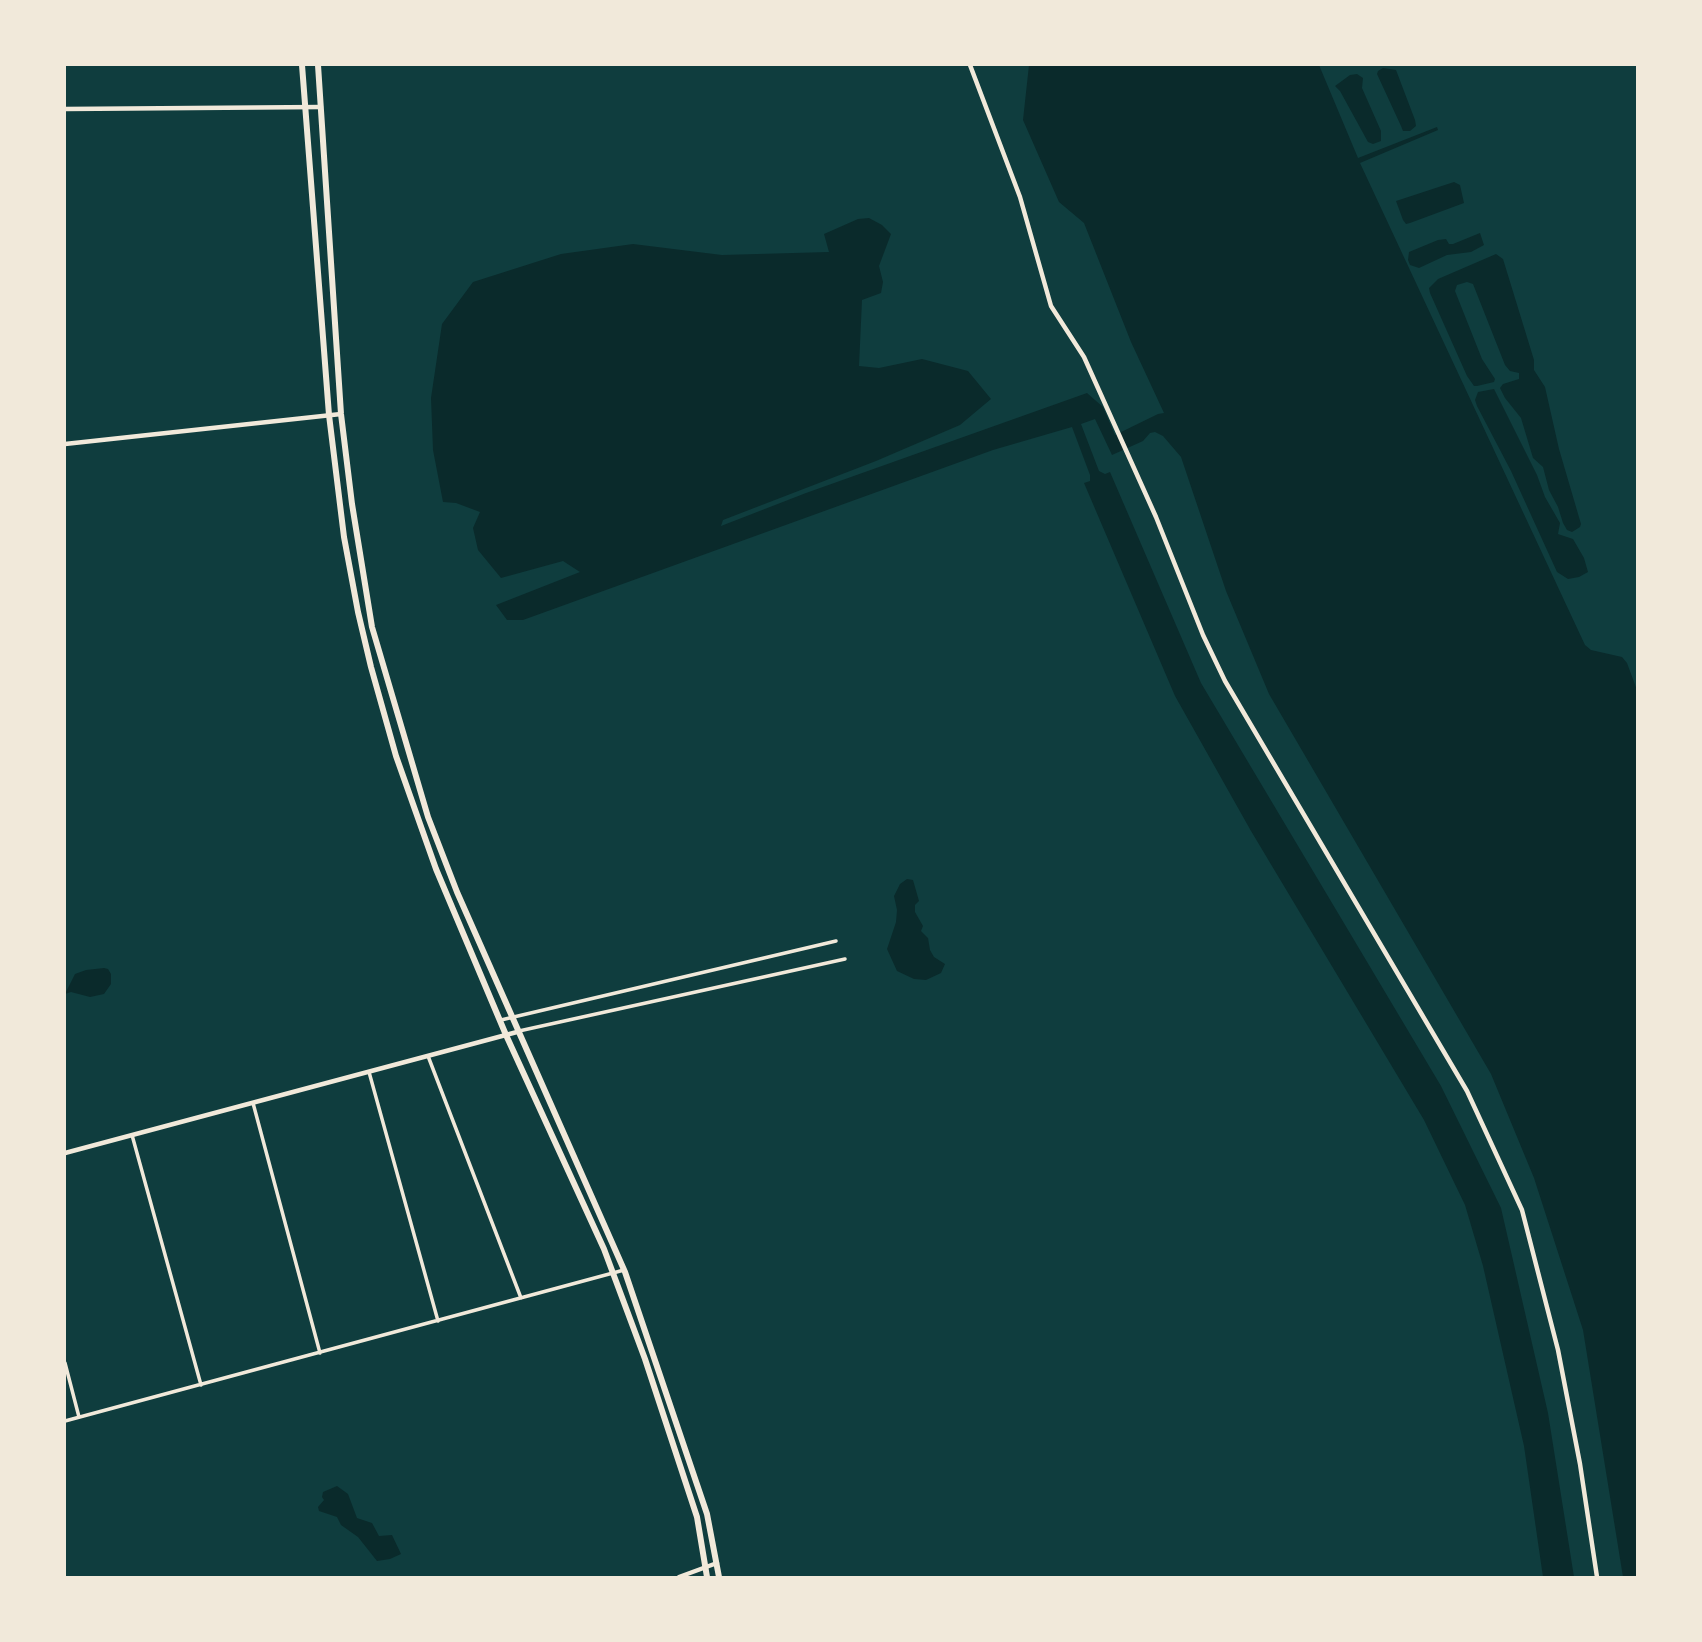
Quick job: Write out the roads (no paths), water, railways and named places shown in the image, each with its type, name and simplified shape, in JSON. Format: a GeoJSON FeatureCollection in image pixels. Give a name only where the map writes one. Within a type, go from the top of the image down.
{"type":"FeatureCollection","features":[{"type":"Feature","properties":{"kind":"main road"},"geometry":{"type":"LineString","coordinates":[[302,65],[329,415],[344,537],[358,612],[381,704],[416,817],[467,947],[613,1274],[677,1451],[696,1517],[707,1577]]}},
{"type":"Feature","properties":{"kind":"main road"},"geometry":{"type":"LineString","coordinates":[[318,65],[341,414],[372,627],[428,817],[457,892],[624,1270],[698,1488],[718,1563],[719,1577]]}},
{"type":"Feature","properties":{"kind":"street"},"geometry":{"type":"LineString","coordinates":[[970,65],[1020,197],[1051,306],[1084,357],[1156,517],[1203,635],[1225,681],[1461,1079],[1522,1210],[1558,1350],[1580,1464],[1597,1577]]}},
{"type":"Feature","properties":{"kind":"street"},"geometry":{"type":"LineString","coordinates":[[65,109],[321,107]]}},
{"type":"Feature","properties":{"kind":"street"},"geometry":{"type":"LineString","coordinates":[[65,444],[341,414]]}},
{"type":"Feature","properties":{"kind":"street"},"geometry":{"type":"LineString","coordinates":[[500,1020],[836,941]]}},
{"type":"Feature","properties":{"kind":"street"},"geometry":{"type":"LineString","coordinates":[[65,1153],[517,1032],[845,959]]}},
{"type":"Feature","properties":{"kind":"street"},"geometry":{"type":"LineString","coordinates":[[428,1056],[521,1298]]}},
{"type":"Feature","properties":{"kind":"street"},"geometry":{"type":"LineString","coordinates":[[369,1072],[438,1321]]}},
{"type":"Feature","properties":{"kind":"street"},"geometry":{"type":"LineString","coordinates":[[253,1103],[320,1353]]}},
{"type":"Feature","properties":{"kind":"street"},"geometry":{"type":"LineString","coordinates":[[132,1135],[201,1385]]}},
{"type":"Feature","properties":{"kind":"street"},"geometry":{"type":"LineString","coordinates":[[65,1421],[624,1270]]}},
{"type":"Feature","properties":{"kind":"street"},"geometry":{"type":"LineString","coordinates":[[65,1363],[79,1417]]}},
{"type":"Feature","properties":{"kind":"street"},"geometry":{"type":"LineString","coordinates":[[679,1577],[718,1563]]}},
{"type":"Feature","properties":{"kind":"water"},"geometry":{"type":"Polygon","coordinates":[[[1029,65],[1319,65],[1358,158],[1437,127],[1438,130],[1360,163],[1585,645],[1591,650],[1622,657],[1637,690],[1637,1577],[1623,1577],[1583,1330],[1534,1178],[1491,1074],[1269,694],[1226,591],[1181,457],[1163,436],[1150,433],[1143,441],[1112,455],[1095,419],[1081,424],[1099,471],[1105,474],[1110,472],[1201,683],[1441,1086],[1501,1208],[1548,1413],[1574,1577],[1543,1577],[1524,1446],[1483,1266],[1465,1205],[1424,1120],[1251,831],[1175,696],[1084,483],[1090,481],[1090,475],[1072,427],[993,450],[523,620],[507,620],[496,605],[580,572],[563,561],[501,578],[478,550],[473,528],[480,512],[456,503],[443,502],[433,450],[431,398],[442,324],[473,282],[561,254],[633,244],[722,255],[829,252],[824,234],[858,219],[869,218],[891,234],[879,266],[883,282],[881,293],[862,300],[859,366],[879,368],[922,359],[968,371],[991,399],[960,425],[876,461],[723,520],[721,526],[1087,393],[1103,407],[1115,435],[1164,413],[1131,342],[1084,223],[1059,202],[1023,120],[1029,65]]]}},
{"type":"Feature","properties":{"kind":"water"},"geometry":{"type":"Polygon","coordinates":[[[1383,68],[1396,70],[1415,120],[1416,126],[1410,131],[1403,131],[1377,74],[1383,68]]]}},
{"type":"Feature","properties":{"kind":"water"},"geometry":{"type":"Polygon","coordinates":[[[1357,74],[1363,78],[1362,88],[1381,131],[1381,141],[1373,144],[1368,142],[1335,86],[1350,75],[1357,74]]]}},
{"type":"Feature","properties":{"kind":"water"},"geometry":{"type":"Polygon","coordinates":[[[1454,182],[1460,185],[1464,203],[1406,224],[1396,201],[1454,182]]]}},
{"type":"Feature","properties":{"kind":"water"},"geometry":{"type":"Polygon","coordinates":[[[1480,233],[1484,245],[1471,252],[1447,255],[1419,268],[1410,265],[1409,252],[1438,240],[1446,239],[1449,244],[1453,244],[1480,233]]]}},
{"type":"Feature","properties":{"kind":"water"},"geometry":{"type":"Polygon","coordinates":[[[1496,254],[1503,259],[1534,360],[1534,370],[1545,387],[1559,449],[1581,524],[1572,532],[1567,530],[1563,523],[1543,467],[1533,458],[1521,418],[1500,388],[1503,384],[1519,379],[1519,373],[1510,371],[1505,365],[1473,284],[1467,282],[1457,285],[1455,291],[1482,359],[1495,379],[1494,382],[1477,386],[1474,386],[1467,376],[1430,293],[1429,288],[1438,279],[1496,254]]]}},
{"type":"Feature","properties":{"kind":"water"},"geometry":{"type":"Polygon","coordinates":[[[1494,389],[1560,523],[1558,534],[1573,539],[1584,558],[1588,572],[1579,577],[1568,579],[1557,572],[1511,471],[1477,406],[1475,400],[1478,392],[1494,389]]]}},
{"type":"Feature","properties":{"kind":"water"},"geometry":{"type":"Polygon","coordinates":[[[907,879],[913,880],[919,901],[915,905],[915,912],[923,926],[921,931],[928,938],[934,957],[945,964],[941,973],[926,980],[914,979],[897,971],[887,949],[896,922],[894,896],[900,884],[907,879]]]}},
{"type":"Feature","properties":{"kind":"water"},"geometry":{"type":"Polygon","coordinates":[[[104,968],[111,974],[111,984],[104,994],[90,997],[71,992],[65,994],[75,974],[104,968]]]}},
{"type":"Feature","properties":{"kind":"water"},"geometry":{"type":"Polygon","coordinates":[[[337,1486],[348,1494],[357,1518],[372,1523],[379,1536],[392,1535],[401,1554],[377,1561],[358,1537],[341,1525],[337,1517],[319,1511],[318,1507],[324,1500],[323,1492],[337,1486]]]}}]}
